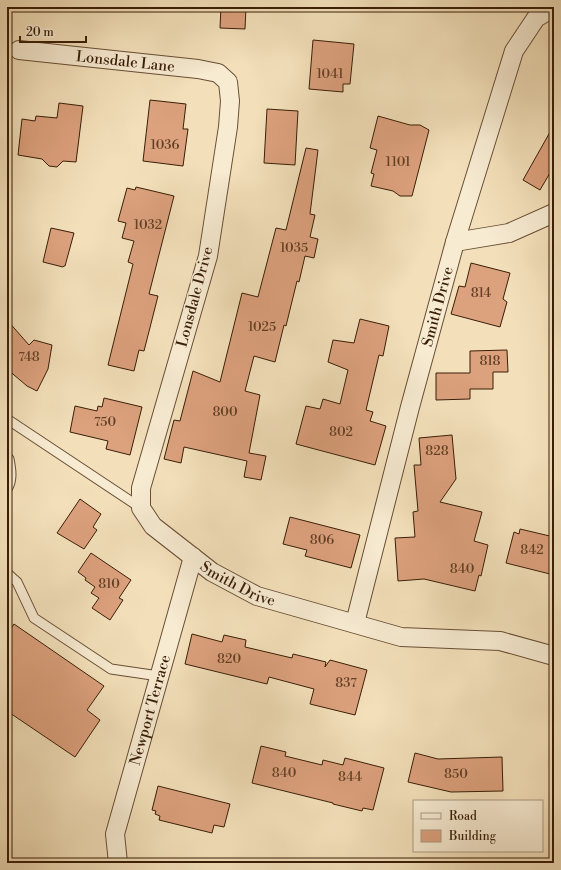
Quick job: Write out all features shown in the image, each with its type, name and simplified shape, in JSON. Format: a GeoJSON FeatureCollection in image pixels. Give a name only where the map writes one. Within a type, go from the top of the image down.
{"type":"FeatureCollection","features":[{"type":"Feature","properties":{"kind":"street","name":"Smith Drive"},"geometry":{"type":"LineString","coordinates":[[355,623],[410,407],[455,242],[514,51],[536,18],[554,7]]}},
{"type":"Feature","properties":{"kind":"street","name":"Lonsdale Lane"},"geometry":{"type":"LineString","coordinates":[[19,50],[198,69],[218,73],[228,82]]}},
{"type":"Feature","properties":{"kind":"street","name":"Lonsdale Drive"},"geometry":{"type":"LineString","coordinates":[[140,508],[141,488],[208,256],[228,127],[230,101],[228,82]]}},
{"type":"Feature","properties":{"kind":"street"},"geometry":{"type":"LineString","coordinates":[[455,242],[510,233],[554,213]]}},
{"type":"Feature","properties":{"kind":"street","name":"Smith Drive"},"geometry":{"type":"LineString","coordinates":[[140,508],[153,526],[212,572],[257,596],[402,637],[500,641],[554,656]]}},
{"type":"Feature","properties":{"kind":"street","name":"Newport Terrace"},"geometry":{"type":"LineString","coordinates":[[118,863],[115,834],[193,557]]}},
{"type":"Feature","properties":{"kind":"lane"},"geometry":{"type":"LineString","coordinates":[[7,419],[140,508]]}},
{"type":"Feature","properties":{"kind":"lane"},"geometry":{"type":"LineString","coordinates":[[7,457],[12,470],[10,484],[7,489]]}},
{"type":"Feature","properties":{"kind":"lane"},"geometry":{"type":"LineString","coordinates":[[7,573],[17,582],[34,618],[111,669],[159,676]]}},
{"type":"Feature","properties":{"kind":"building"},"geometry":{"type":"Polygon","coordinates":[[[221,7],[246,7],[245,29],[220,28],[221,7]]]}},
{"type":"Feature","properties":{"kind":"building"},"geometry":{"type":"Polygon","coordinates":[[[313,40],[354,44],[350,84],[343,84],[343,92],[309,89],[313,40]]]}},
{"type":"Feature","properties":{"kind":"building"},"geometry":{"type":"Polygon","coordinates":[[[150,100],[186,104],[183,129],[188,129],[183,166],[143,161],[150,100]]]}},
{"type":"Feature","properties":{"kind":"building"},"geometry":{"type":"Polygon","coordinates":[[[59,103],[83,106],[76,162],[63,161],[57,167],[49,166],[42,159],[18,155],[22,119],[35,121],[36,116],[57,118],[59,103]]]}},
{"type":"Feature","properties":{"kind":"building"},"geometry":{"type":"Polygon","coordinates":[[[267,109],[298,111],[295,165],[264,163],[267,109]]]}},
{"type":"Feature","properties":{"kind":"building"},"geometry":{"type":"Polygon","coordinates":[[[378,116],[410,125],[420,125],[429,130],[412,196],[400,196],[393,191],[371,186],[374,174],[371,173],[377,150],[370,148],[378,116]]]}},
{"type":"Feature","properties":{"kind":"building"},"geometry":{"type":"Polygon","coordinates":[[[554,125],[554,166],[540,190],[523,180],[554,125]]]}},
{"type":"Feature","properties":{"kind":"building"},"geometry":{"type":"Polygon","coordinates":[[[306,148],[318,150],[310,214],[315,215],[310,237],[318,239],[314,258],[305,256],[286,326],[284,325],[275,362],[254,356],[245,391],[260,395],[249,453],[266,456],[261,480],[244,477],[247,461],[184,447],[181,463],[164,459],[174,420],[180,421],[193,371],[220,382],[242,293],[258,297],[276,228],[286,230],[306,148]]]}},
{"type":"Feature","properties":{"kind":"building"},"geometry":{"type":"Polygon","coordinates":[[[136,187],[174,196],[149,294],[158,296],[144,351],[139,350],[134,371],[108,365],[133,264],[128,262],[134,241],[122,238],[126,223],[118,221],[127,188],[135,190],[136,187]]]}},
{"type":"Feature","properties":{"kind":"building"},"geometry":{"type":"Polygon","coordinates":[[[51,228],[74,233],[65,266],[63,267],[43,262],[51,228]]]}},
{"type":"Feature","properties":{"kind":"building"},"geometry":{"type":"Polygon","coordinates":[[[471,263],[510,273],[503,299],[507,302],[500,327],[451,314],[459,286],[465,287],[471,263]]]}},
{"type":"Feature","properties":{"kind":"building"},"geometry":{"type":"Polygon","coordinates":[[[360,319],[389,326],[383,356],[379,355],[366,410],[373,412],[370,421],[386,426],[375,465],[296,444],[306,406],[320,409],[323,399],[340,404],[348,370],[328,362],[333,340],[354,343],[360,319]]]}},
{"type":"Feature","properties":{"kind":"building"},"geometry":{"type":"Polygon","coordinates":[[[7,320],[29,345],[34,340],[52,345],[48,369],[37,391],[27,386],[7,369],[7,320]]]}},
{"type":"Feature","properties":{"kind":"building"},"geometry":{"type":"Polygon","coordinates":[[[507,350],[508,372],[493,372],[493,389],[470,389],[470,399],[436,400],[436,373],[470,373],[470,351],[507,350]]]}},
{"type":"Feature","properties":{"kind":"building"},"geometry":{"type":"Polygon","coordinates":[[[104,398],[142,407],[130,455],[106,449],[108,441],[70,432],[75,406],[97,411],[98,406],[102,407],[104,398]]]}},
{"type":"Feature","properties":{"kind":"building"},"geometry":{"type":"Polygon","coordinates":[[[452,435],[456,479],[440,502],[482,512],[474,541],[488,545],[481,576],[479,575],[475,591],[424,579],[398,581],[395,538],[415,537],[413,512],[418,511],[414,465],[421,465],[419,438],[452,435]]]}},
{"type":"Feature","properties":{"kind":"building"},"geometry":{"type":"Polygon","coordinates":[[[80,499],[101,514],[93,527],[97,530],[84,549],[57,533],[80,499]]]}},
{"type":"Feature","properties":{"kind":"building"},"geometry":{"type":"Polygon","coordinates":[[[290,517],[360,535],[351,568],[305,556],[307,550],[283,544],[290,517]]]}},
{"type":"Feature","properties":{"kind":"building"},"geometry":{"type":"Polygon","coordinates":[[[520,529],[554,537],[554,575],[506,563],[514,532],[519,534],[520,529]]]}},
{"type":"Feature","properties":{"kind":"building"},"geometry":{"type":"Polygon","coordinates":[[[91,553],[131,580],[119,598],[123,600],[110,620],[92,608],[99,598],[91,593],[95,587],[85,580],[86,578],[78,572],[91,553]]]}},
{"type":"Feature","properties":{"kind":"building"},"geometry":{"type":"Polygon","coordinates":[[[14,624],[104,686],[87,710],[100,720],[75,757],[7,711],[7,635],[14,624]]]}},
{"type":"Feature","properties":{"kind":"building"},"geometry":{"type":"Polygon","coordinates":[[[192,634],[222,642],[224,635],[246,640],[245,647],[292,658],[293,654],[326,662],[325,667],[330,660],[367,670],[355,715],[310,704],[314,689],[269,677],[267,684],[185,664],[192,634]]]}},
{"type":"Feature","properties":{"kind":"building"},"geometry":{"type":"Polygon","coordinates":[[[261,746],[286,752],[285,756],[322,765],[323,760],[343,765],[345,758],[384,768],[373,810],[363,808],[362,811],[252,783],[261,746]]]}},
{"type":"Feature","properties":{"kind":"building"},"geometry":{"type":"Polygon","coordinates":[[[415,753],[438,759],[502,757],[503,791],[451,792],[408,782],[415,753]]]}},
{"type":"Feature","properties":{"kind":"building"},"geometry":{"type":"Polygon","coordinates":[[[158,786],[230,804],[224,827],[214,825],[212,833],[159,820],[160,816],[155,814],[156,811],[152,810],[158,786]]]}}]}
